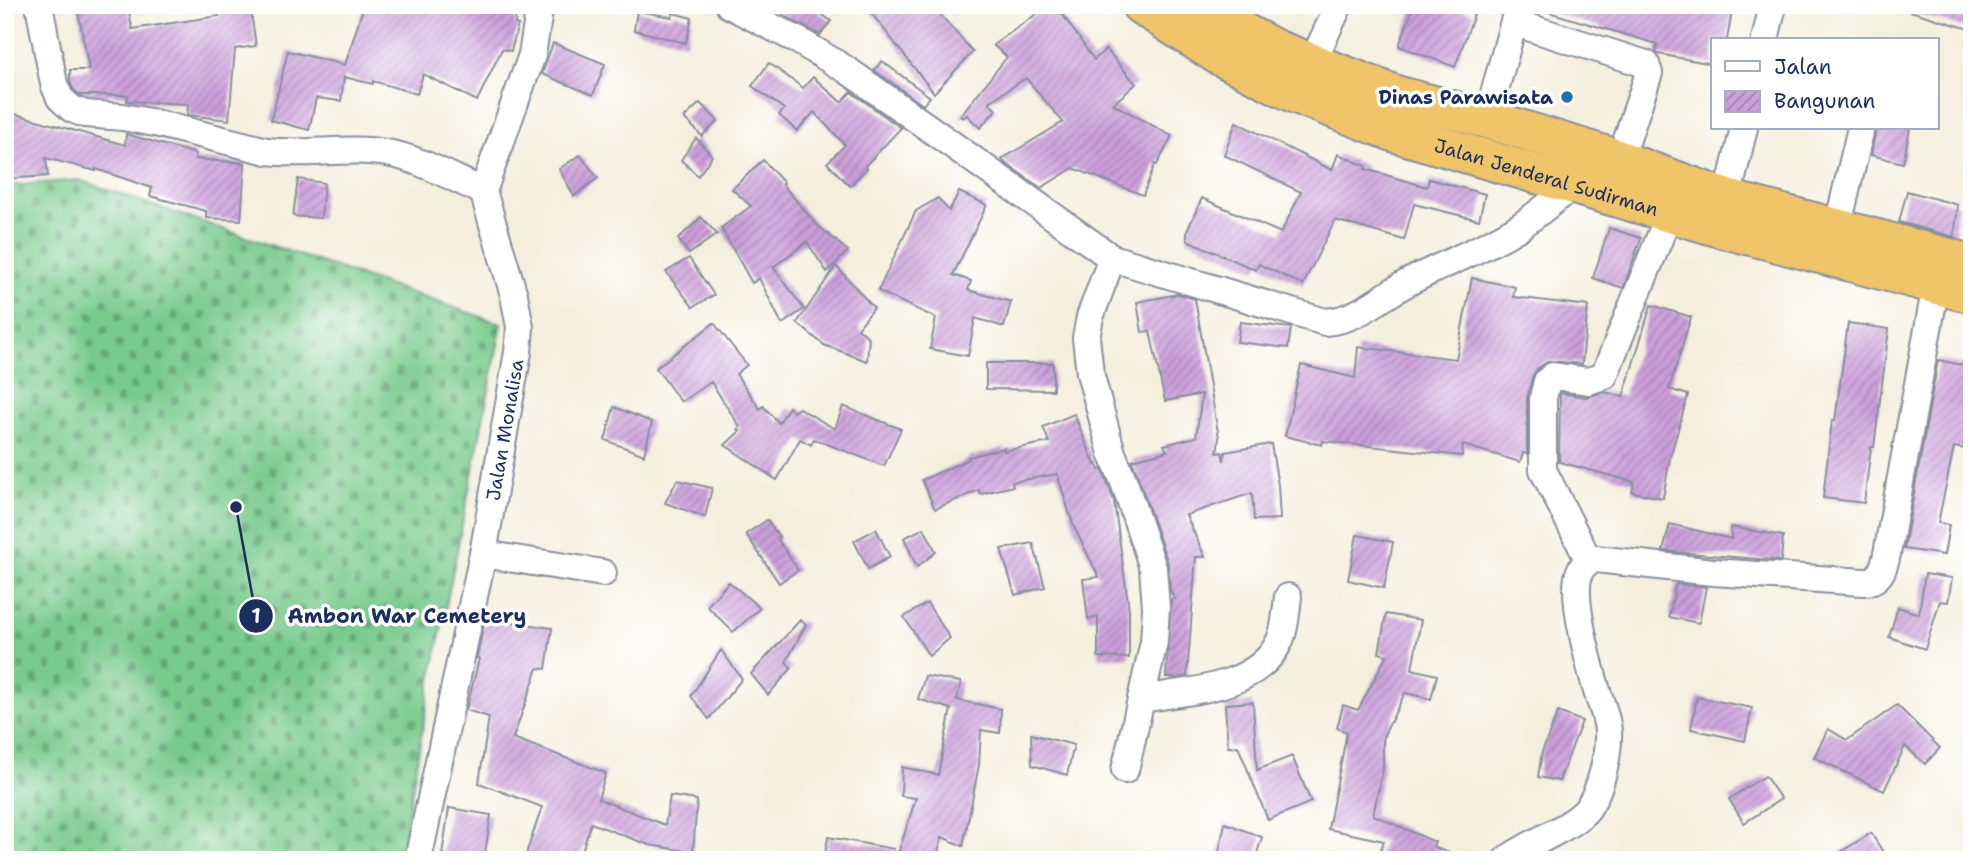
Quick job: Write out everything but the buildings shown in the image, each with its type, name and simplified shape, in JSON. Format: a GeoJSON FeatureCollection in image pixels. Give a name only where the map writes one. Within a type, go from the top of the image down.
{"type":"FeatureCollection","features":[{"type":"Feature","properties":{"kind":"highway","name":"Jalan Jenderal Sudirman"},"geometry":{"type":"LineString","coordinates":[[1141,5],[1220,56],[1296,94],[1393,132],[1727,199],[1972,264]]}},
{"type":"Feature","properties":{"kind":"highway","name":"Jalan Jenderal Sudirman"},"geometry":{"type":"LineString","coordinates":[[1199,5],[1224,22],[1275,49],[1396,95],[1488,119],[1605,174],[1670,212],[1954,289]]}},
{"type":"Feature","properties":{"kind":"street"},"geometry":{"type":"LineString","coordinates":[[39,5],[54,84],[60,97],[72,109],[85,114],[155,123],[267,151],[389,153],[483,191],[532,55],[540,5]]}},
{"type":"Feature","properties":{"kind":"street"},"geometry":{"type":"LineString","coordinates":[[729,5],[848,70],[1112,258],[1325,322],[1349,317],[1407,283],[1481,249],[1605,174],[1650,73],[1646,64],[1517,14],[1488,119]]}},
{"type":"Feature","properties":{"kind":"street"},"geometry":{"type":"LineString","coordinates":[[1312,63],[1339,5]]}},
{"type":"Feature","properties":{"kind":"street"},"geometry":{"type":"LineString","coordinates":[[1765,38],[1773,5]]}},
{"type":"Feature","properties":{"kind":"street"},"geometry":{"type":"LineString","coordinates":[[1727,199],[1744,130]]}},
{"type":"Feature","properties":{"kind":"street"},"geometry":{"type":"LineString","coordinates":[[1837,229],[1861,130]]}},
{"type":"Feature","properties":{"kind":"street","name":"Jalan Monalisa"},"geometry":{"type":"LineString","coordinates":[[418,860],[482,554],[518,352],[520,327],[514,295],[483,191]]}},
{"type":"Feature","properties":{"kind":"street"},"geometry":{"type":"LineString","coordinates":[[1589,561],[1542,470],[1543,398],[1547,381],[1553,376],[1588,382],[1604,376],[1670,212]]}},
{"type":"Feature","properties":{"kind":"street"},"geometry":{"type":"LineString","coordinates":[[1112,258],[1090,317],[1086,338],[1090,373],[1112,453],[1153,568],[1156,607],[1154,642],[1125,770]]}},
{"type":"Feature","properties":{"kind":"street"},"geometry":{"type":"LineString","coordinates":[[1506,860],[1518,850],[1581,816],[1595,796],[1601,777],[1608,730],[1578,602],[1579,572],[1589,561],[1596,559],[1713,572],[1863,582],[1875,579],[1884,569],[1954,289]]}},
{"type":"Feature","properties":{"kind":"street"},"geometry":{"type":"LineString","coordinates":[[482,554],[603,573]]}},
{"type":"Feature","properties":{"kind":"street"},"geometry":{"type":"LineString","coordinates":[[1141,699],[1206,688],[1240,677],[1265,663],[1281,639],[1288,597]]}},
{"type":"Feature","properties":{"kind":"green space"},"geometry":{"type":"Polygon","coordinates":[[[79,180],[502,324],[429,691],[400,860],[5,860],[5,186],[79,180]]]}},
{"type":"Feature","properties":{"kind":"place","name":"Dinas Parawisata"},"geometry":{"type":"Point","coordinates":[1567,97]}},
{"type":"Feature","properties":{"kind":"place","name":"Ambon War Cemetery"},"geometry":{"type":"Point","coordinates":[236,507]}}]}
